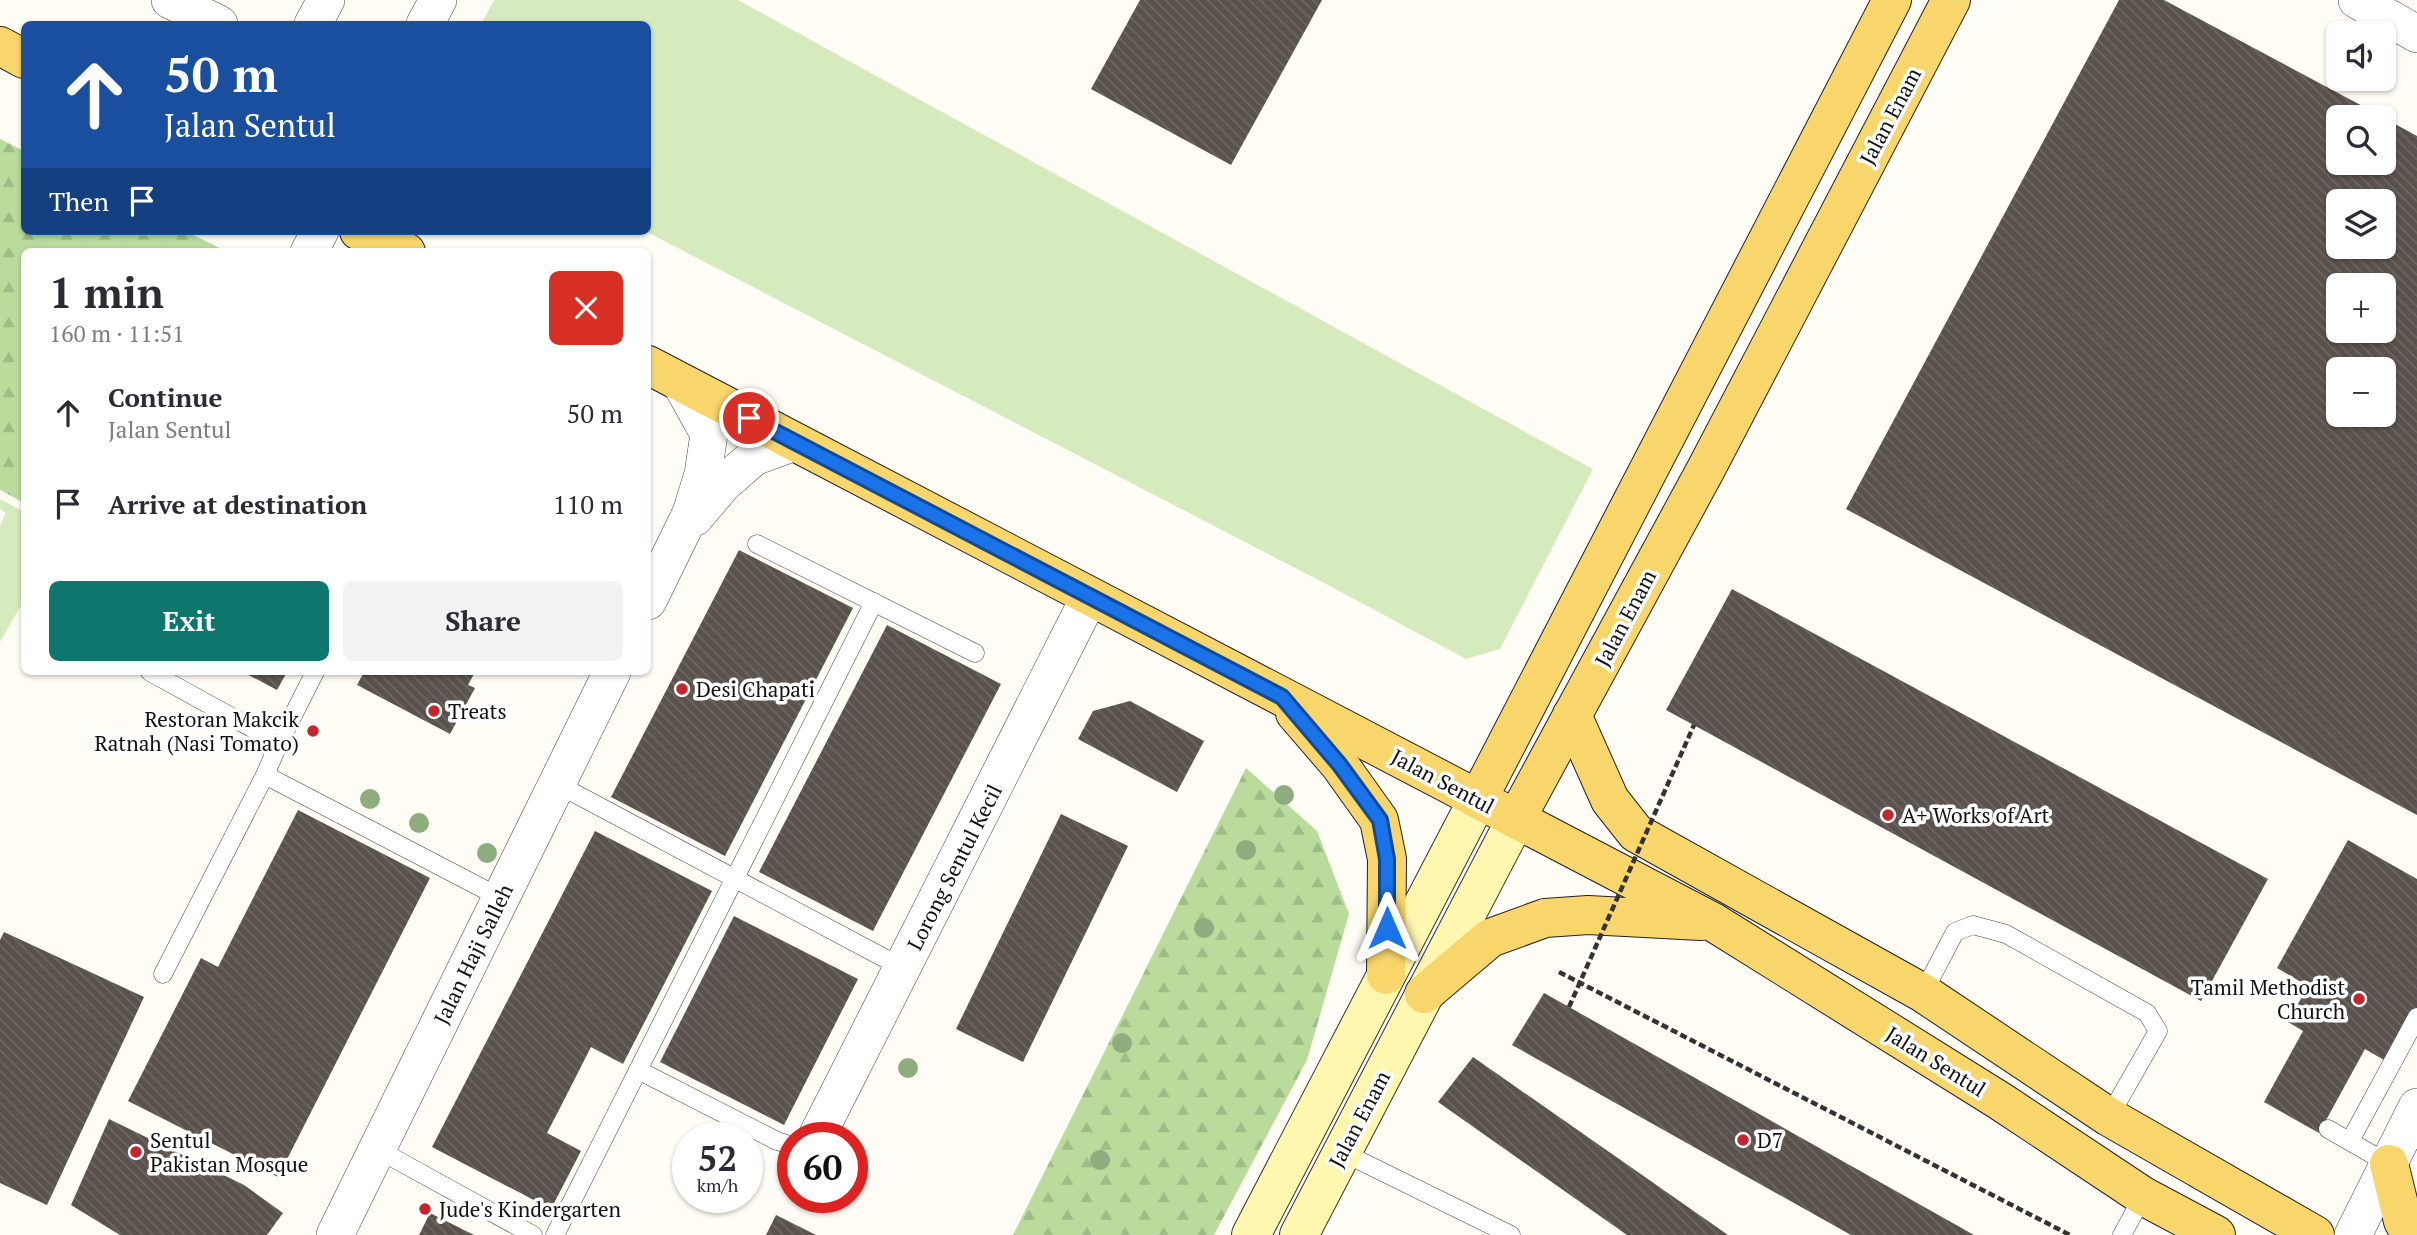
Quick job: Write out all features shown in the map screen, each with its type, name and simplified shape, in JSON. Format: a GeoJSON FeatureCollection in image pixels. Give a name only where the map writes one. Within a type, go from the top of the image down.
{"type":"FeatureCollection","features":[{"type":"Feature","properties":{"kind":"main road","name":"Jalan Enam"},"geometry":{"type":"LineString","coordinates":[[1251,1235],[1892,0]]}},
{"type":"Feature","properties":{"kind":"main road","name":"Jalan Enam"},"geometry":{"type":"LineString","coordinates":[[1299,1235],[1516,819],[1706,469],[1951,0]]}},
{"type":"Feature","properties":{"kind":"main road"},"geometry":{"type":"LineString","coordinates":[[0,46],[21,57]]}},
{"type":"Feature","properties":{"kind":"main road"},"geometry":{"type":"LineString","coordinates":[[368,235],[397,248]]}},
{"type":"Feature","properties":{"kind":"main road","name":"Jalan Sentul"},"geometry":{"type":"LineString","coordinates":[[664,374],[1713,922],[2000,1101],[2143,1196],[2216,1235]]}},
{"type":"Feature","properties":{"kind":"main road"},"geometry":{"type":"LineString","coordinates":[[1282,697],[1339,764],[1380,820],[1387,859],[1387,975]]}},
{"type":"Feature","properties":{"kind":"main road"},"geometry":{"type":"LineString","coordinates":[[1572,715],[1610,800],[1636,833],[1923,993],[2109,1117],[2315,1235]]}},
{"type":"Feature","properties":{"kind":"main road"},"geometry":{"type":"LineString","coordinates":[[1424,994],[1490,938],[1545,918],[1588,915],[1713,922]]}},
{"type":"Feature","properties":{"kind":"main road"},"geometry":{"type":"LineString","coordinates":[[2389,1164],[2403,1221],[2411,1235]]}},
{"type":"Feature","properties":{"kind":"street"},"geometry":{"type":"LineString","coordinates":[[170,0],[213,21]]}},
{"type":"Feature","properties":{"kind":"street"},"geometry":{"type":"LineString","coordinates":[[315,21],[326,0]]}},
{"type":"Feature","properties":{"kind":"street"},"geometry":{"type":"LineString","coordinates":[[427,21],[438,0]]}},
{"type":"Feature","properties":{"kind":"street"},"geometry":{"type":"LineString","coordinates":[[2357,0],[2417,34]]}},
{"type":"Feature","properties":{"kind":"street"},"geometry":{"type":"LineString","coordinates":[[651,594],[691,513],[709,433],[664,374]]}},
{"type":"Feature","properties":{"kind":"street"},"geometry":{"type":"LineString","coordinates":[[673,549],[723,484],[754,457],[795,442]]}},
{"type":"Feature","properties":{"kind":"street","name":"Lorong Sentul Kecil"},"geometry":{"type":"LineString","coordinates":[[824,1122],[1090,596]]}},
{"type":"Feature","properties":{"kind":"street","name":"Jalan Haji Salleh"},"geometry":{"type":"LineString","coordinates":[[335,1235],[611,675]]}},
{"type":"Feature","properties":{"kind":"street"},"geometry":{"type":"LineString","coordinates":[[2353,1235],[2417,1107]]}},
{"type":"Feature","properties":{"kind":"lane"},"geometry":{"type":"LineString","coordinates":[[757,544],[975,653]]}},
{"type":"Feature","properties":{"kind":"lane"},"geometry":{"type":"LineString","coordinates":[[555,1235],[874,602]]}},
{"type":"Feature","properties":{"kind":"lane"},"geometry":{"type":"LineString","coordinates":[[155,675],[279,743]]}},
{"type":"Feature","properties":{"kind":"lane"},"geometry":{"type":"LineString","coordinates":[[163,974],[314,675]]}},
{"type":"Feature","properties":{"kind":"lane"},"geometry":{"type":"LineString","coordinates":[[265,775],[501,898]]}},
{"type":"Feature","properties":{"kind":"lane"},"geometry":{"type":"LineString","coordinates":[[557,784],[903,968]]}},
{"type":"Feature","properties":{"kind":"lane"},"geometry":{"type":"LineString","coordinates":[[1923,993],[1955,932],[1973,926],[2006,934],[2147,1013],[2158,1031],[2109,1117]]}},
{"type":"Feature","properties":{"kind":"lane"},"geometry":{"type":"LineString","coordinates":[[2350,1141],[2417,1017]]}},
{"type":"Feature","properties":{"kind":"lane"},"geometry":{"type":"LineString","coordinates":[[638,1070],[777,1141]]}},
{"type":"Feature","properties":{"kind":"lane"},"geometry":{"type":"LineString","coordinates":[[2328,1129],[2389,1164]]}},
{"type":"Feature","properties":{"kind":"lane"},"geometry":{"type":"LineString","coordinates":[[377,1149],[533,1235]]}},
{"type":"Feature","properties":{"kind":"lane"},"geometry":{"type":"LineString","coordinates":[[1342,1152],[1511,1235]]}},
{"type":"Feature","properties":{"kind":"lane"},"geometry":{"type":"LineString","coordinates":[[2122,1235],[2143,1196]]}},
{"type":"Feature","properties":{"kind":"path"},"geometry":{"type":"LineString","coordinates":[[1569,1007],[1693,725]]}},
{"type":"Feature","properties":{"kind":"path"},"geometry":{"type":"LineString","coordinates":[[1559,972],[2070,1235]]}},
{"type":"Feature","properties":{"kind":"green space"},"geometry":{"type":"Polygon","coordinates":[[[494,0],[738,0],[1593,469],[1500,649],[1466,659],[651,234],[651,21],[483,21],[494,0]]]}},
{"type":"Feature","properties":{"kind":"green space"},"geometry":{"type":"Polygon","coordinates":[[[0,139],[21,150],[21,235],[193,235],[220,248],[21,248],[21,501],[0,490],[0,139]]]}},
{"type":"Feature","properties":{"kind":"green space"},"geometry":{"type":"Polygon","coordinates":[[[0,499],[21,510],[21,605],[0,642],[0,526],[6,513],[0,509],[0,499]]]}},
{"type":"Feature","properties":{"kind":"green space"},"geometry":{"type":"Polygon","coordinates":[[[1246,768],[1317,831],[1349,914],[1307,1060],[1214,1235],[1013,1235],[1246,768]]]}},
{"type":"Feature","properties":{"kind":"building"},"geometry":{"type":"Polygon","coordinates":[[[1140,0],[1322,0],[1231,165],[1091,89],[1140,0]]]}},
{"type":"Feature","properties":{"kind":"building"},"geometry":{"type":"Polygon","coordinates":[[[2119,0],[2164,0],[2326,87],[2326,91],[2334,91],[2361,105],[2326,105],[2326,175],[2396,175],[2396,125],[2417,136],[2417,815],[1846,509],[2119,0]]]}},
{"type":"Feature","properties":{"kind":"building"},"geometry":{"type":"Polygon","coordinates":[[[739,550],[853,608],[725,856],[611,797],[739,550]]]}},
{"type":"Feature","properties":{"kind":"building"},"geometry":{"type":"Polygon","coordinates":[[[1732,589],[2268,879],[2201,1001],[1666,710],[1732,589]]]}},
{"type":"Feature","properties":{"kind":"building"},"geometry":{"type":"Polygon","coordinates":[[[887,625],[1001,684],[873,931],[759,872],[887,625]]]}},
{"type":"Feature","properties":{"kind":"building"},"geometry":{"type":"Polygon","coordinates":[[[249,675],[285,675],[277,690],[249,675]]]}},
{"type":"Feature","properties":{"kind":"building","name":"Treats"},"geometry":{"type":"Polygon","coordinates":[[[362,675],[473,675],[468,685],[475,688],[450,734],[357,685],[362,675]]]}},
{"type":"Feature","properties":{"kind":"building"},"geometry":{"type":"Polygon","coordinates":[[[1130,701],[1204,741],[1177,792],[1078,739],[1093,711],[1130,701]]]}},
{"type":"Feature","properties":{"kind":"building"},"geometry":{"type":"Polygon","coordinates":[[[298,810],[430,878],[278,1177],[128,1101],[201,958],[218,967],[298,810]]]}},
{"type":"Feature","properties":{"kind":"building"},"geometry":{"type":"Polygon","coordinates":[[[1061,814],[1128,846],[1023,1062],[956,1029],[1061,814]]]}},
{"type":"Feature","properties":{"kind":"building"},"geometry":{"type":"Polygon","coordinates":[[[595,831],[712,891],[623,1064],[591,1047],[547,1133],[581,1151],[551,1209],[432,1147],[595,831]]]}},
{"type":"Feature","properties":{"kind":"building","name":"Tamil Methodist Church"},"geometry":{"type":"Polygon","coordinates":[[[2348,840],[2417,879],[2417,1013],[2389,1063],[2365,1049],[2319,1133],[2264,1102],[2303,1031],[2288,1022],[2308,986],[2277,968],[2348,840]]]}},
{"type":"Feature","properties":{"kind":"building"},"geometry":{"type":"Polygon","coordinates":[[[734,916],[858,979],[786,1122],[778,1122],[660,1062],[734,916]]]}},
{"type":"Feature","properties":{"kind":"building"},"geometry":{"type":"Polygon","coordinates":[[[4,932],[144,997],[47,1205],[0,1183],[0,940],[4,932]]]}},
{"type":"Feature","properties":{"kind":"building","name":"D7"},"geometry":{"type":"Polygon","coordinates":[[[1544,993],[1974,1235],[1851,1235],[1512,1045],[1544,993]]]}},
{"type":"Feature","properties":{"kind":"building"},"geometry":{"type":"Polygon","coordinates":[[[1473,1057],[1728,1235],[1627,1235],[1438,1102],[1473,1057]]]}},
{"type":"Feature","properties":{"kind":"building","name":"Sentul Pakistan Mosque"},"geometry":{"type":"Polygon","coordinates":[[[109,1119],[244,1185],[283,1213],[267,1235],[120,1235],[71,1205],[109,1119]]]}},
{"type":"Feature","properties":{"kind":"building"},"geometry":{"type":"Polygon","coordinates":[[[430,1213],[474,1235],[419,1235],[430,1213]]]}},
{"type":"Feature","properties":{"kind":"building"},"geometry":{"type":"Polygon","coordinates":[[[776,1215],[816,1235],[766,1235],[776,1215]]]}},
{"type":"Feature","properties":{"kind":"place","name":"Desi Chapati"},"geometry":{"type":"Point","coordinates":[682,689]}},
{"type":"Feature","properties":{"kind":"place","name":"Treats"},"geometry":{"type":"Point","coordinates":[434,711]}},
{"type":"Feature","properties":{"kind":"place","name":"Restoran Makcik Ratnah (Nasi Tomato)"},"geometry":{"type":"Point","coordinates":[313,731]}},
{"type":"Feature","properties":{"kind":"place","name":"A+ Works of Art"},"geometry":{"type":"Point","coordinates":[1888,815]}},
{"type":"Feature","properties":{"kind":"place","name":"Tamil Methodist Church"},"geometry":{"type":"Point","coordinates":[2359,999]}},
{"type":"Feature","properties":{"kind":"place","name":"D7"},"geometry":{"type":"Point","coordinates":[1743,1140]}},
{"type":"Feature","properties":{"kind":"place","name":"Sentul Pakistan Mosque"},"geometry":{"type":"Point","coordinates":[136,1152]}},
{"type":"Feature","properties":{"kind":"place","name":"Jude's Kindergarten"},"geometry":{"type":"Point","coordinates":[425,1209]}},
{"type":"Feature","properties":{"kind":"route"},"geometry":{"type":"LineString","coordinates":[[749,418],[1282,697],[1339,764],[1380,820],[1387,859],[1387,928]]}}]}
